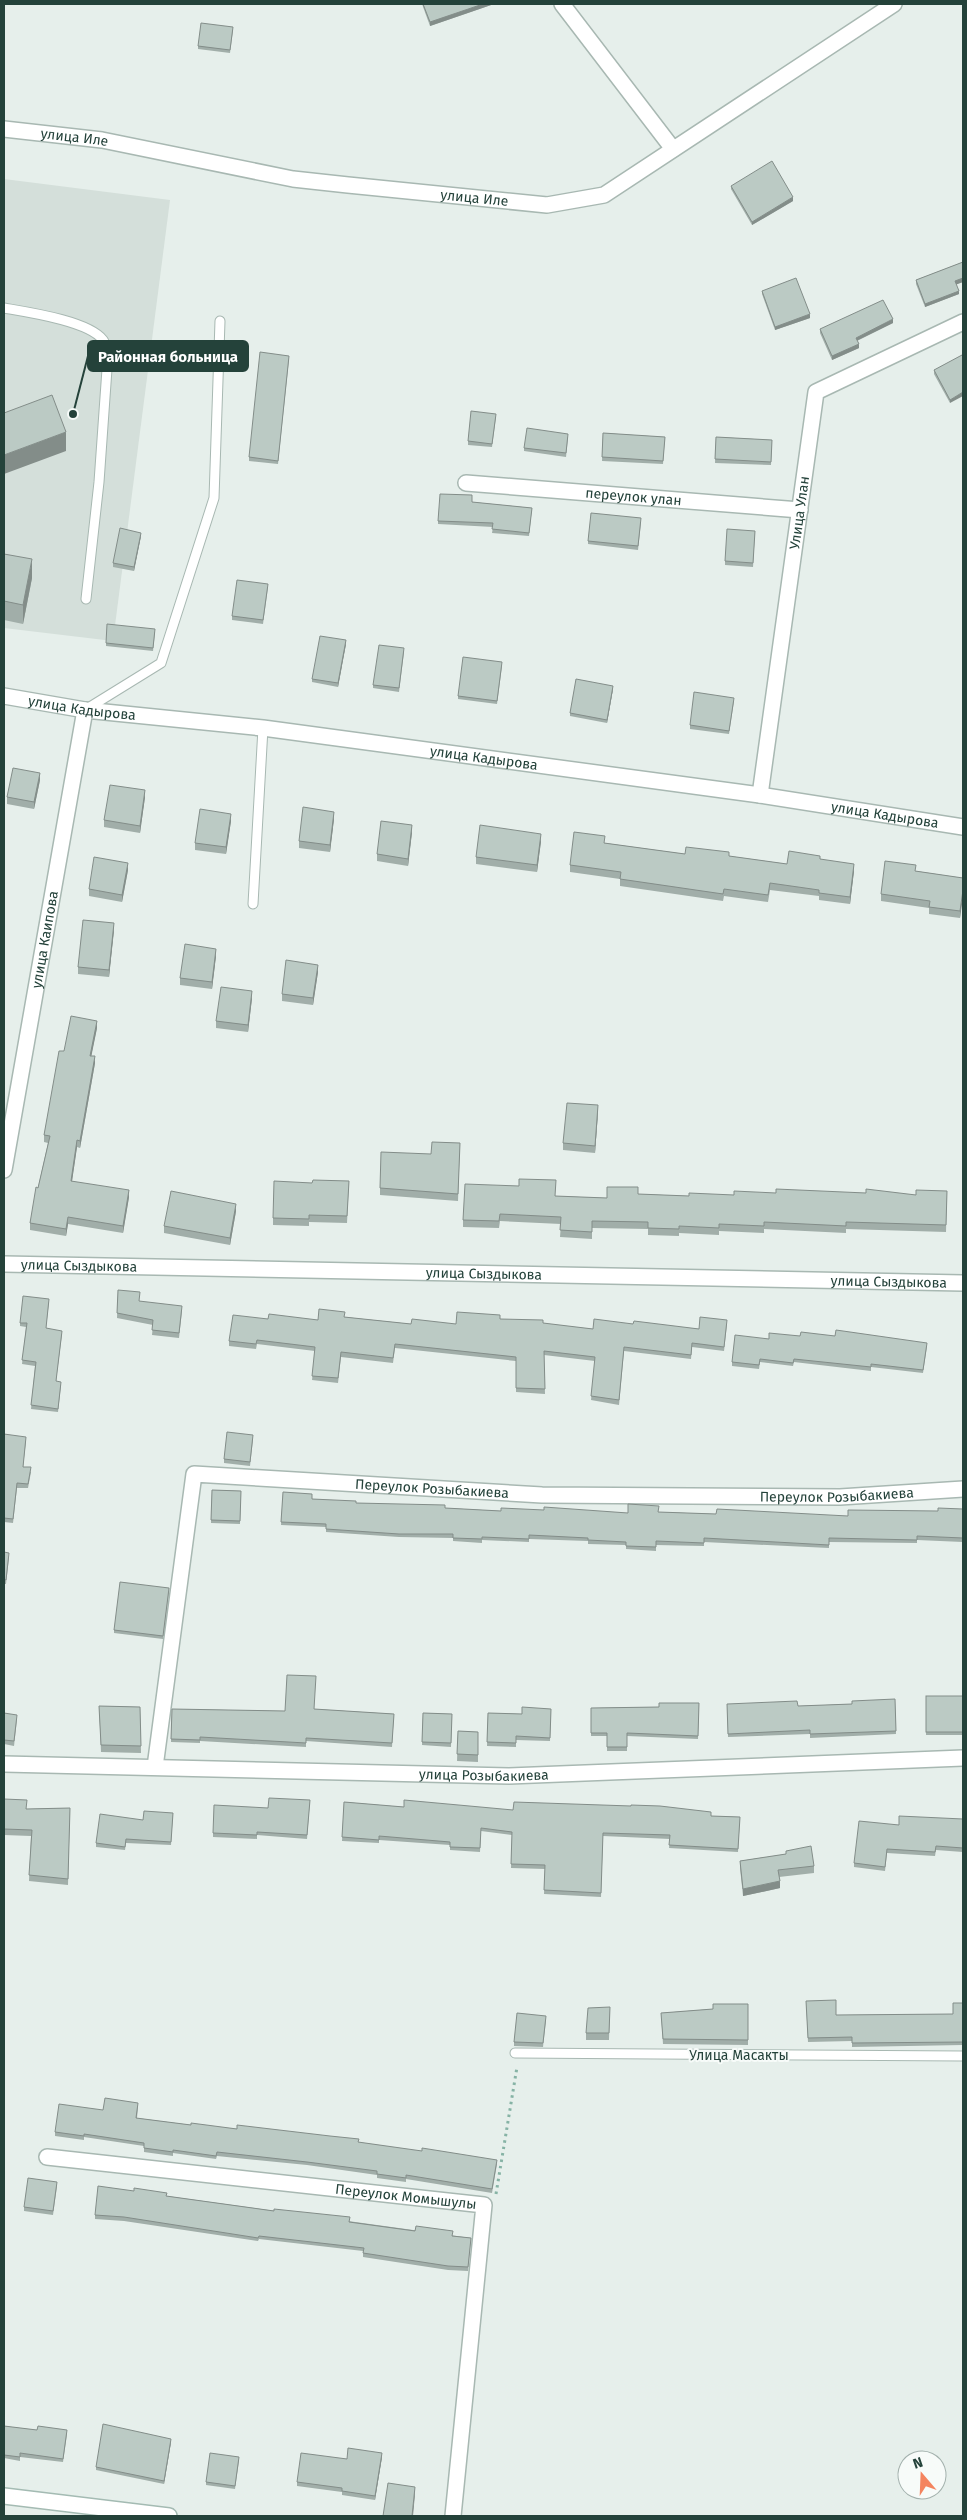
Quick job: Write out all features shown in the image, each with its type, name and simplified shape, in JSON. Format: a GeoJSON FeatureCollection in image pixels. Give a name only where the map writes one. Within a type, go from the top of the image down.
{"type":"FeatureCollection","features":[{"type":"Feature","properties":{"kind":"street"},"geometry":{"type":"LineString","coordinates":[[562,4],[673,149]]}},
{"type":"Feature","properties":{"kind":"street","name":"улица Иле"},"geometry":{"type":"LineString","coordinates":[[4,129],[102,140],[293,178],[547,205],[604,195],[894,4]]}},
{"type":"Feature","properties":{"kind":"street","name":"Улица Улан"},"geometry":{"type":"LineString","coordinates":[[760,795],[816,392],[963,322]]}},
{"type":"Feature","properties":{"kind":"street","name":"переулок улан"},"geometry":{"type":"LineString","coordinates":[[466,483],[800,510]]}},
{"type":"Feature","properties":{"kind":"street","name":"улица Кадырова"},"geometry":{"type":"LineString","coordinates":[[4,696],[84,710],[263,728],[760,795],[963,827]]}},
{"type":"Feature","properties":{"kind":"street","name":"улица Каипова"},"geometry":{"type":"LineString","coordinates":[[4,1170],[84,710]]}},
{"type":"Feature","properties":{"kind":"street","name":"улица Сыздыкова"},"geometry":{"type":"LineString","coordinates":[[4,1264],[963,1283]]}},
{"type":"Feature","properties":{"kind":"street","name":"Переулок Розыбакиева"},"geometry":{"type":"LineString","coordinates":[[155,1767],[194,1474],[542,1495],[840,1498],[963,1489]]}},
{"type":"Feature","properties":{"kind":"street","name":"улица Розыбакиева"},"geometry":{"type":"LineString","coordinates":[[4,1764],[509,1776],[963,1758]]}},
{"type":"Feature","properties":{"kind":"street","name":"Переулок Момышулы"},"geometry":{"type":"LineString","coordinates":[[47,2157],[484,2205],[453,2516]]}},
{"type":"Feature","properties":{"kind":"street"},"geometry":{"type":"LineString","coordinates":[[4,2496],[163,2516]]}},
{"type":"Feature","properties":{"kind":"lane"},"geometry":{"type":"LineString","coordinates":[[4,308],[65,320],[95,334],[103,340],[108,355],[99,482],[86,599]]}},
{"type":"Feature","properties":{"kind":"lane"},"geometry":{"type":"LineString","coordinates":[[84,710],[161,663],[214,498],[220,321]]}},
{"type":"Feature","properties":{"kind":"lane"},"geometry":{"type":"LineString","coordinates":[[253,904],[263,728]]}},
{"type":"Feature","properties":{"kind":"lane","name":"Улица Масакты"},"geometry":{"type":"LineString","coordinates":[[515,2053],[963,2056]]}},
{"type":"Feature","properties":{"kind":"path"},"geometry":{"type":"LineString","coordinates":[[484,2205],[495,2201],[517,2066],[515,2053]]}},
{"type":"Feature","properties":{"kind":"shaded area"},"geometry":{"type":"Polygon","coordinates":[[[4,179],[170,200],[113,641],[4,628],[4,179]]]}},
{"type":"Feature","properties":{"kind":"building"},"geometry":{"type":"Polygon","coordinates":[[[423,4],[483,4],[430,22],[423,4]]]}},
{"type":"Feature","properties":{"kind":"building"},"geometry":{"type":"Polygon","coordinates":[[[201,23],[233,27],[230,50],[198,46],[201,23]]]}},
{"type":"Feature","properties":{"kind":"building"},"geometry":{"type":"Polygon","coordinates":[[[772,161],[793,197],[752,222],[731,186],[772,161]]]}},
{"type":"Feature","properties":{"kind":"building"},"geometry":{"type":"Polygon","coordinates":[[[963,262],[963,278],[955,281],[959,291],[925,304],[916,280],[963,262]]]}},
{"type":"Feature","properties":{"kind":"building"},"geometry":{"type":"Polygon","coordinates":[[[796,278],[810,314],[775,327],[762,291],[796,278]]]}},
{"type":"Feature","properties":{"kind":"building"},"geometry":{"type":"Polygon","coordinates":[[[883,300],[893,319],[856,338],[859,344],[832,356],[820,329],[883,300]]]}},
{"type":"Feature","properties":{"kind":"building"},"geometry":{"type":"Polygon","coordinates":[[[260,352],[289,356],[278,461],[249,457],[260,352]]]}},
{"type":"Feature","properties":{"kind":"building"},"geometry":{"type":"Polygon","coordinates":[[[962,355],[963,392],[950,400],[934,370],[962,355]]]}},
{"type":"Feature","properties":{"kind":"building"},"geometry":{"type":"Polygon","coordinates":[[[52,395],[66,432],[4,455],[4,413],[52,395]]]}},
{"type":"Feature","properties":{"kind":"building"},"geometry":{"type":"Polygon","coordinates":[[[471,411],[496,414],[492,444],[468,441],[471,411]]]}},
{"type":"Feature","properties":{"kind":"building"},"geometry":{"type":"Polygon","coordinates":[[[527,428],[568,434],[566,453],[524,448],[527,428]]]}},
{"type":"Feature","properties":{"kind":"building"},"geometry":{"type":"Polygon","coordinates":[[[603,433],[665,437],[663,461],[602,457],[603,433]]]}},
{"type":"Feature","properties":{"kind":"building"},"geometry":{"type":"Polygon","coordinates":[[[716,437],[772,440],[771,462],[715,459],[716,437]]]}},
{"type":"Feature","properties":{"kind":"building"},"geometry":{"type":"Polygon","coordinates":[[[440,494],[472,495],[472,502],[532,508],[529,533],[492,529],[493,523],[438,521],[440,494]]]}},
{"type":"Feature","properties":{"kind":"building"},"geometry":{"type":"Polygon","coordinates":[[[591,513],[641,518],[638,546],[588,541],[591,513]]]}},
{"type":"Feature","properties":{"kind":"building"},"geometry":{"type":"Polygon","coordinates":[[[120,528],[141,533],[134,567],[113,563],[120,528]]]}},
{"type":"Feature","properties":{"kind":"building"},"geometry":{"type":"Polygon","coordinates":[[[727,529],[755,531],[753,563],[725,561],[727,529]]]}},
{"type":"Feature","properties":{"kind":"building"},"geometry":{"type":"Polygon","coordinates":[[[4,554],[32,559],[23,605],[4,601],[4,554]]]}},
{"type":"Feature","properties":{"kind":"building"},"geometry":{"type":"Polygon","coordinates":[[[237,580],[268,584],[263,620],[232,616],[237,580]]]}},
{"type":"Feature","properties":{"kind":"building"},"geometry":{"type":"Polygon","coordinates":[[[107,624],[155,629],[153,648],[106,643],[107,624]]]}},
{"type":"Feature","properties":{"kind":"building"},"geometry":{"type":"Polygon","coordinates":[[[320,636],[346,640],[338,683],[312,679],[320,636]]]}},
{"type":"Feature","properties":{"kind":"building"},"geometry":{"type":"Polygon","coordinates":[[[379,645],[404,648],[399,688],[373,685],[379,645]]]}},
{"type":"Feature","properties":{"kind":"building"},"geometry":{"type":"Polygon","coordinates":[[[463,657],[502,662],[497,701],[458,696],[463,657]]]}},
{"type":"Feature","properties":{"kind":"building"},"geometry":{"type":"Polygon","coordinates":[[[576,679],[613,686],[607,720],[570,713],[576,679]]]}},
{"type":"Feature","properties":{"kind":"building"},"geometry":{"type":"Polygon","coordinates":[[[694,692],[734,698],[729,731],[690,725],[694,692]]]}},
{"type":"Feature","properties":{"kind":"building"},"geometry":{"type":"Polygon","coordinates":[[[13,768],[40,773],[34,802],[7,797],[13,768]]]}},
{"type":"Feature","properties":{"kind":"building"},"geometry":{"type":"Polygon","coordinates":[[[110,785],[145,790],[140,826],[104,820],[110,785]]]}},
{"type":"Feature","properties":{"kind":"building"},"geometry":{"type":"Polygon","coordinates":[[[303,807],[334,812],[330,845],[299,841],[303,807]]]}},
{"type":"Feature","properties":{"kind":"building"},"geometry":{"type":"Polygon","coordinates":[[[200,809],[231,814],[226,847],[195,843],[200,809]]]}},
{"type":"Feature","properties":{"kind":"building"},"geometry":{"type":"Polygon","coordinates":[[[381,821],[412,825],[408,859],[377,854],[381,821]]]}},
{"type":"Feature","properties":{"kind":"building"},"geometry":{"type":"Polygon","coordinates":[[[480,825],[541,834],[537,865],[476,857],[480,825]]]}},
{"type":"Feature","properties":{"kind":"building"},"geometry":{"type":"Polygon","coordinates":[[[574,832],[605,836],[604,843],[685,854],[686,847],[729,852],[729,856],[787,864],[789,851],[820,856],[820,859],[854,864],[850,897],[819,893],[819,890],[770,883],[768,895],[724,889],[723,894],[620,879],[621,872],[570,865],[574,832]]]}},
{"type":"Feature","properties":{"kind":"building"},"geometry":{"type":"Polygon","coordinates":[[[94,857],[128,863],[122,895],[89,889],[94,857]]]}},
{"type":"Feature","properties":{"kind":"building"},"geometry":{"type":"Polygon","coordinates":[[[885,861],[916,865],[915,871],[963,878],[960,911],[929,907],[930,901],[881,894],[885,861]]]}},
{"type":"Feature","properties":{"kind":"building"},"geometry":{"type":"Polygon","coordinates":[[[83,920],[114,923],[109,970],[78,967],[83,920]]]}},
{"type":"Feature","properties":{"kind":"building"},"geometry":{"type":"Polygon","coordinates":[[[185,944],[216,949],[212,982],[180,978],[185,944]]]}},
{"type":"Feature","properties":{"kind":"building"},"geometry":{"type":"Polygon","coordinates":[[[286,960],[318,965],[313,998],[282,994],[286,960]]]}},
{"type":"Feature","properties":{"kind":"building"},"geometry":{"type":"Polygon","coordinates":[[[221,987],[252,991],[248,1025],[216,1021],[221,987]]]}},
{"type":"Feature","properties":{"kind":"building"},"geometry":{"type":"Polygon","coordinates":[[[71,1016],[97,1021],[90,1056],[95,1056],[80,1141],[77,1140],[71,1181],[129,1190],[123,1226],[68,1217],[66,1229],[30,1223],[36,1187],[38,1188],[50,1136],[44,1135],[59,1051],[64,1051],[71,1016]]]}},
{"type":"Feature","properties":{"kind":"building"},"geometry":{"type":"Polygon","coordinates":[[[567,1103],[598,1105],[595,1146],[563,1143],[567,1103]]]}},
{"type":"Feature","properties":{"kind":"building"},"geometry":{"type":"Polygon","coordinates":[[[432,1142],[460,1143],[458,1194],[380,1188],[381,1152],[431,1154],[432,1142]]]}},
{"type":"Feature","properties":{"kind":"building"},"geometry":{"type":"Polygon","coordinates":[[[519,1179],[556,1180],[555,1196],[607,1198],[607,1187],[638,1187],[638,1194],[689,1196],[689,1193],[734,1195],[734,1191],[776,1193],[776,1189],[866,1193],[866,1189],[916,1195],[916,1190],[947,1191],[946,1225],[846,1222],[846,1226],[764,1222],[764,1226],[719,1224],[719,1228],[679,1226],[679,1229],[648,1228],[648,1222],[592,1221],[592,1232],[560,1230],[561,1217],[500,1214],[499,1221],[463,1220],[465,1184],[519,1186],[519,1179]]]}},
{"type":"Feature","properties":{"kind":"building"},"geometry":{"type":"Polygon","coordinates":[[[313,1180],[349,1181],[347,1216],[309,1215],[309,1219],[273,1218],[274,1181],[312,1183],[313,1180]]]}},
{"type":"Feature","properties":{"kind":"building"},"geometry":{"type":"Polygon","coordinates":[[[171,1191],[236,1204],[230,1238],[164,1226],[171,1191]]]}},
{"type":"Feature","properties":{"kind":"building"},"geometry":{"type":"Polygon","coordinates":[[[118,1290],[140,1292],[139,1301],[182,1306],[179,1333],[152,1330],[153,1320],[117,1313],[118,1290]]]}},
{"type":"Feature","properties":{"kind":"building"},"geometry":{"type":"Polygon","coordinates":[[[23,1296],[49,1299],[46,1328],[62,1331],[56,1381],[61,1382],[58,1409],[31,1405],[36,1362],[22,1360],[27,1323],[20,1323],[23,1296]]]}},
{"type":"Feature","properties":{"kind":"building"},"geometry":{"type":"Polygon","coordinates":[[[319,1309],[345,1312],[344,1317],[411,1324],[412,1319],[456,1324],[457,1312],[500,1315],[500,1319],[543,1320],[543,1323],[593,1329],[594,1319],[633,1324],[634,1321],[699,1329],[700,1317],[727,1320],[724,1347],[692,1343],[691,1355],[624,1347],[619,1400],[591,1396],[595,1357],[544,1351],[545,1389],[516,1388],[516,1357],[395,1344],[393,1358],[341,1352],[338,1378],[312,1376],[315,1347],[257,1340],[256,1344],[229,1341],[233,1315],[268,1319],[269,1314],[318,1320],[319,1309]]]}},
{"type":"Feature","properties":{"kind":"building"},"geometry":{"type":"Polygon","coordinates":[[[836,1330],[927,1343],[923,1370],[871,1364],[871,1367],[794,1359],[793,1363],[760,1359],[759,1365],[732,1362],[735,1335],[769,1339],[769,1333],[800,1336],[801,1332],[835,1336],[836,1330]]]}},
{"type":"Feature","properties":{"kind":"building"},"geometry":{"type":"Polygon","coordinates":[[[227,1432],[253,1435],[250,1462],[224,1459],[227,1432]]]}},
{"type":"Feature","properties":{"kind":"building"},"geometry":{"type":"Polygon","coordinates":[[[4,1434],[26,1437],[23,1467],[31,1467],[28,1484],[17,1483],[13,1519],[4,1518],[4,1434]]]}},
{"type":"Feature","properties":{"kind":"building"},"geometry":{"type":"Polygon","coordinates":[[[212,1490],[241,1491],[240,1521],[211,1520],[212,1490]]]}},
{"type":"Feature","properties":{"kind":"building"},"geometry":{"type":"Polygon","coordinates":[[[283,1492],[312,1494],[312,1499],[356,1501],[356,1503],[445,1505],[445,1508],[501,1511],[501,1508],[544,1510],[544,1507],[628,1513],[628,1504],[659,1506],[658,1512],[716,1514],[717,1509],[848,1516],[848,1510],[938,1511],[938,1508],[963,1509],[963,1538],[917,1536],[917,1540],[829,1538],[829,1545],[704,1538],[704,1543],[656,1541],[656,1547],[626,1546],[626,1542],[588,1540],[588,1538],[529,1535],[529,1539],[453,1538],[453,1534],[399,1534],[326,1529],[326,1524],[281,1522],[283,1492]]]}},
{"type":"Feature","properties":{"kind":"building"},"geometry":{"type":"Polygon","coordinates":[[[4,1552],[9,1553],[6,1580],[4,1579],[4,1552]]]}},
{"type":"Feature","properties":{"kind":"building"},"geometry":{"type":"Polygon","coordinates":[[[120,1582],[169,1588],[163,1636],[114,1630],[120,1582]]]}},
{"type":"Feature","properties":{"kind":"building"},"geometry":{"type":"Polygon","coordinates":[[[287,1675],[316,1676],[314,1709],[394,1714],[392,1743],[306,1738],[306,1743],[200,1737],[200,1740],[171,1739],[172,1709],[285,1711],[287,1675]]]}},
{"type":"Feature","properties":{"kind":"building"},"geometry":{"type":"Polygon","coordinates":[[[926,1696],[963,1696],[963,1732],[926,1732],[926,1696]]]}},
{"type":"Feature","properties":{"kind":"building"},"geometry":{"type":"Polygon","coordinates":[[[895,1699],[896,1731],[810,1734],[810,1730],[728,1734],[727,1704],[797,1701],[798,1706],[852,1704],[852,1701],[895,1699]]]}},
{"type":"Feature","properties":{"kind":"building"},"geometry":{"type":"Polygon","coordinates":[[[659,1703],[699,1703],[698,1736],[627,1733],[627,1747],[607,1747],[607,1733],[591,1733],[591,1708],[659,1707],[659,1703]]]}},
{"type":"Feature","properties":{"kind":"building"},"geometry":{"type":"Polygon","coordinates":[[[99,1706],[140,1707],[141,1746],[101,1745],[99,1706]]]}},
{"type":"Feature","properties":{"kind":"building"},"geometry":{"type":"Polygon","coordinates":[[[522,1707],[551,1709],[550,1738],[516,1736],[516,1743],[487,1742],[488,1713],[522,1714],[522,1707]]]}},
{"type":"Feature","properties":{"kind":"building"},"geometry":{"type":"Polygon","coordinates":[[[4,1713],[17,1715],[14,1741],[4,1740],[4,1713]]]}},
{"type":"Feature","properties":{"kind":"building"},"geometry":{"type":"Polygon","coordinates":[[[423,1713],[452,1714],[451,1743],[422,1742],[423,1713]]]}},
{"type":"Feature","properties":{"kind":"building"},"geometry":{"type":"Polygon","coordinates":[[[458,1731],[478,1732],[478,1755],[457,1754],[458,1731]]]}},
{"type":"Feature","properties":{"kind":"building"},"geometry":{"type":"Polygon","coordinates":[[[269,1798],[310,1800],[307,1835],[257,1832],[257,1835],[213,1833],[214,1805],[268,1808],[269,1798]]]}},
{"type":"Feature","properties":{"kind":"building"},"geometry":{"type":"Polygon","coordinates":[[[4,1799],[27,1800],[26,1809],[70,1808],[68,1879],[29,1875],[32,1830],[4,1829],[4,1799]]]}},
{"type":"Feature","properties":{"kind":"building"},"geometry":{"type":"Polygon","coordinates":[[[404,1800],[513,1810],[514,1802],[660,1806],[711,1812],[711,1816],[740,1817],[738,1849],[669,1845],[670,1835],[603,1833],[601,1893],[544,1890],[545,1865],[511,1864],[512,1832],[481,1828],[480,1848],[450,1847],[450,1842],[379,1836],[379,1840],[342,1837],[344,1802],[404,1807],[404,1800]]]}},
{"type":"Feature","properties":{"kind":"building"},"geometry":{"type":"Polygon","coordinates":[[[144,1811],[173,1813],[171,1842],[126,1839],[125,1847],[96,1843],[100,1814],[143,1820],[144,1811]]]}},
{"type":"Feature","properties":{"kind":"building"},"geometry":{"type":"Polygon","coordinates":[[[899,1816],[963,1819],[963,1848],[936,1846],[935,1852],[887,1849],[885,1867],[854,1863],[859,1821],[899,1825],[899,1816]]]}},
{"type":"Feature","properties":{"kind":"building"},"geometry":{"type":"Polygon","coordinates":[[[811,1846],[814,1866],[778,1870],[780,1881],[743,1889],[740,1861],[786,1854],[786,1851],[811,1846]]]}},
{"type":"Feature","properties":{"kind":"building"},"geometry":{"type":"Polygon","coordinates":[[[836,2000],[836,2015],[953,2014],[953,2003],[963,2003],[963,2042],[852,2043],[852,2037],[808,2038],[806,2001],[836,2000]]]}},
{"type":"Feature","properties":{"kind":"building"},"geometry":{"type":"Polygon","coordinates":[[[713,2004],[748,2004],[748,2040],[663,2039],[661,2013],[713,2009],[713,2004]]]}},
{"type":"Feature","properties":{"kind":"building"},"geometry":{"type":"Polygon","coordinates":[[[610,2007],[609,2033],[586,2033],[588,2008],[610,2007]]]}},
{"type":"Feature","properties":{"kind":"building"},"geometry":{"type":"Polygon","coordinates":[[[517,2013],[546,2016],[543,2043],[514,2042],[517,2013]]]}},
{"type":"Feature","properties":{"kind":"building"},"geometry":{"type":"Polygon","coordinates":[[[105,2098],[138,2103],[136,2118],[237,2129],[237,2125],[359,2139],[358,2142],[422,2151],[422,2148],[497,2160],[492,2189],[406,2175],[406,2178],[377,2174],[377,2171],[307,2162],[217,2152],[216,2156],[173,2150],[173,2152],[144,2148],[144,2143],[84,2134],[84,2136],[55,2132],[59,2104],[103,2110],[105,2098]]]}},
{"type":"Feature","properties":{"kind":"building"},"geometry":{"type":"Polygon","coordinates":[[[28,2178],[57,2182],[53,2211],[24,2207],[28,2178]]]}},
{"type":"Feature","properties":{"kind":"building"},"geometry":{"type":"Polygon","coordinates":[[[98,2186],[134,2191],[134,2188],[167,2193],[166,2196],[274,2211],[274,2209],[350,2217],[349,2222],[415,2231],[416,2226],[453,2231],[452,2236],[471,2238],[468,2267],[448,2266],[363,2253],[364,2248],[259,2236],[258,2238],[124,2217],[95,2215],[98,2186]]]}},
{"type":"Feature","properties":{"kind":"building"},"geometry":{"type":"Polygon","coordinates":[[[103,2424],[171,2439],[164,2481],[96,2467],[103,2424]]]}},
{"type":"Feature","properties":{"kind":"building"},"geometry":{"type":"Polygon","coordinates":[[[4,2426],[37,2430],[38,2426],[67,2430],[63,2459],[20,2453],[20,2457],[4,2455],[4,2426]]]}},
{"type":"Feature","properties":{"kind":"building"},"geometry":{"type":"Polygon","coordinates":[[[348,2448],[382,2453],[375,2496],[342,2491],[342,2488],[297,2482],[301,2453],[347,2459],[348,2448]]]}},
{"type":"Feature","properties":{"kind":"building"},"geometry":{"type":"Polygon","coordinates":[[[210,2453],[239,2457],[235,2486],[206,2482],[210,2453]]]}},
{"type":"Feature","properties":{"kind":"building"},"geometry":{"type":"Polygon","coordinates":[[[388,2483],[415,2487],[412,2516],[383,2516],[388,2483]]]}},
{"type":"Feature","properties":{"kind":"place","name":"Районная больница"},"geometry":{"type":"Point","coordinates":[73,414]}}]}
